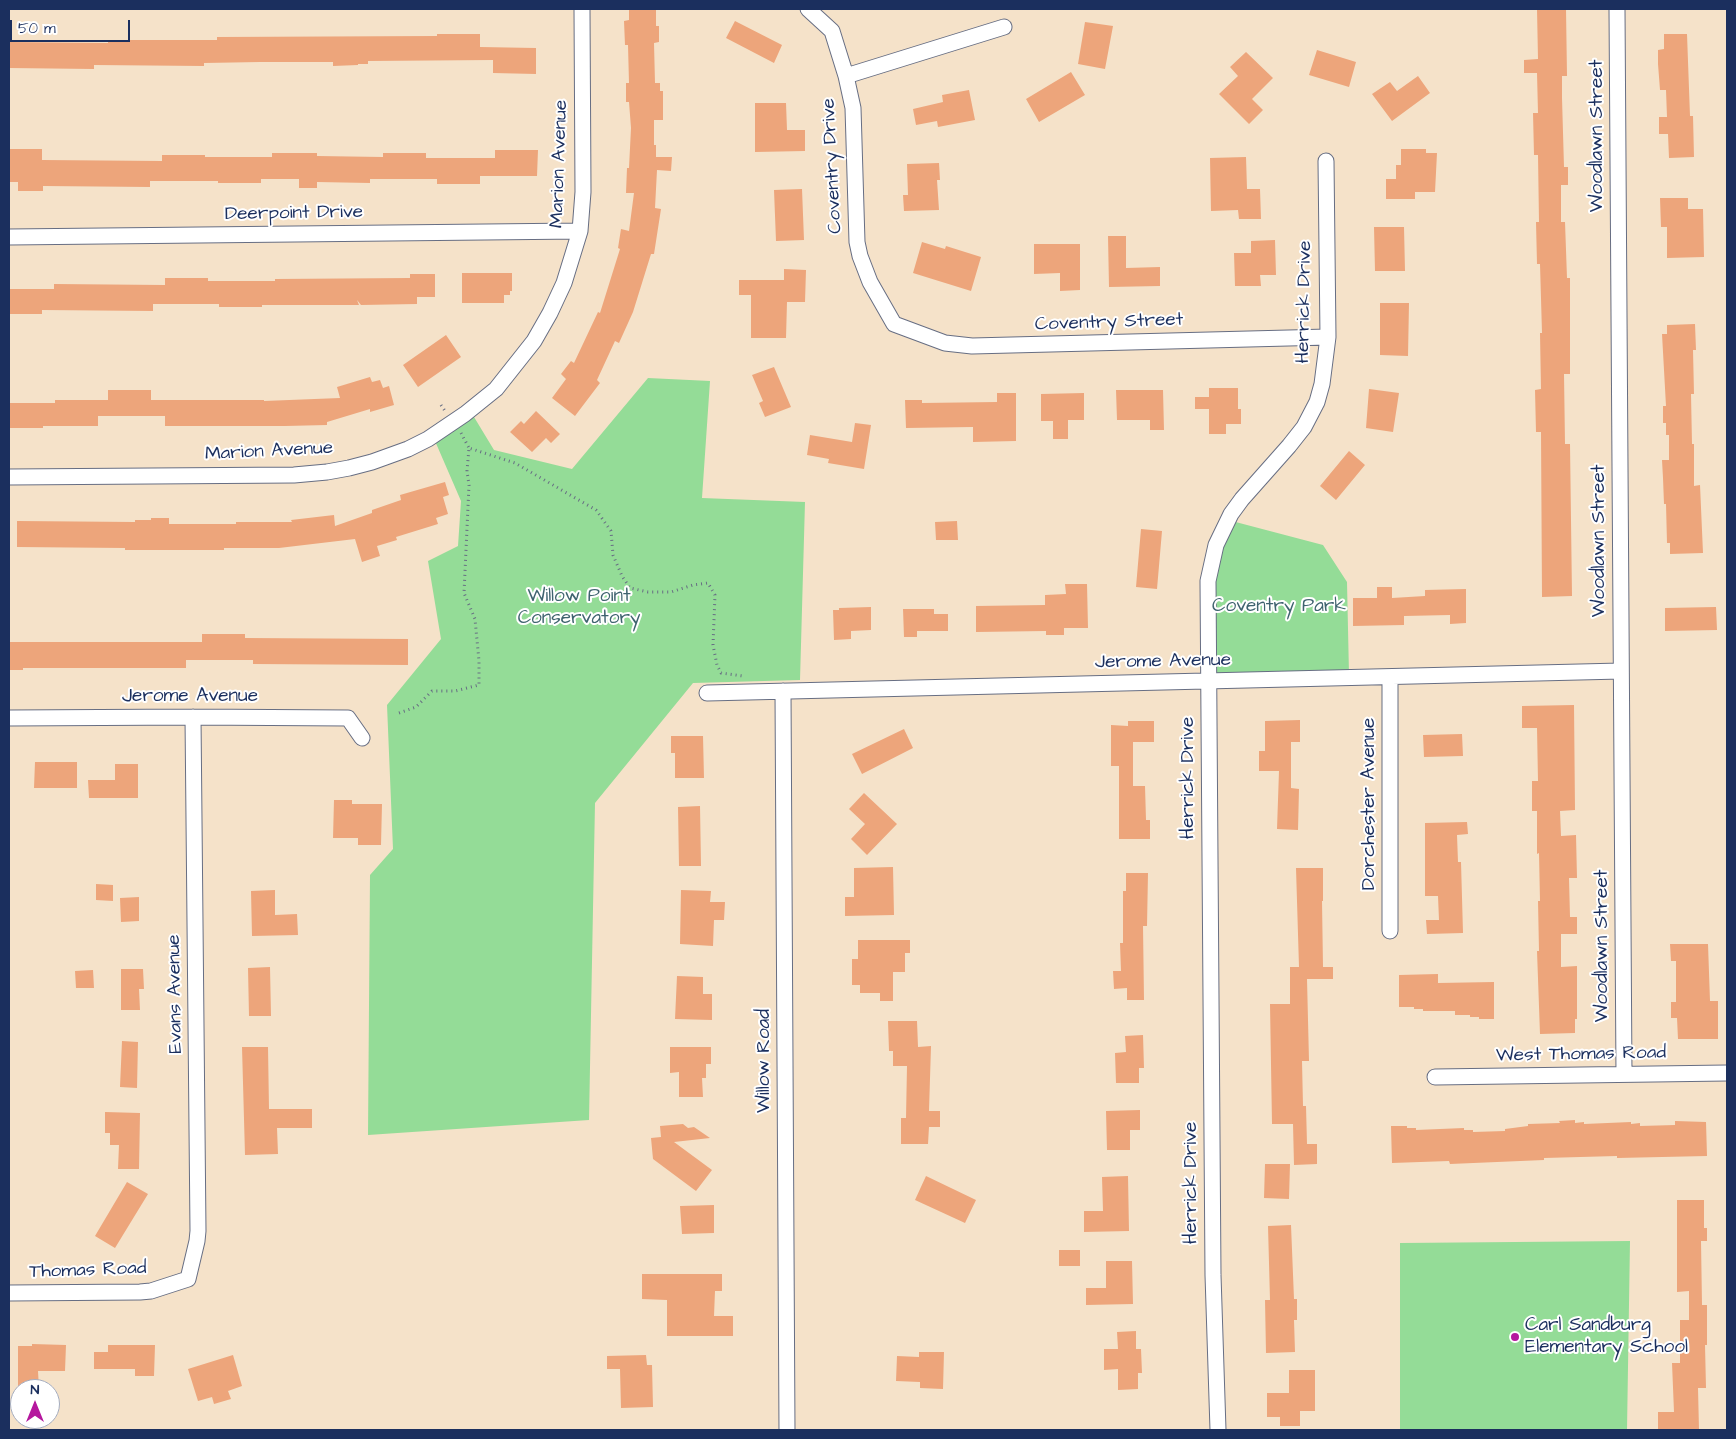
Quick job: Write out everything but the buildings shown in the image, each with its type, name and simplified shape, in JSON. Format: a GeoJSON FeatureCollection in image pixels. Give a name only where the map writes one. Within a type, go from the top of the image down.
{"type":"FeatureCollection","features":[{"type":"Feature","properties":{"kind":"street","name":"Marion Avenue"},"geometry":{"type":"LineString","coordinates":[[9,478],[294,475],[349,468],[372,462],[428,439],[465,414],[496,389],[521,358],[550,313],[564,283],[580,231],[583,192],[582,9]]}},
{"type":"Feature","properties":{"kind":"street","name":"Coventry Drive"},"geometry":{"type":"LineString","coordinates":[[808,9],[832,31],[846,76],[853,108],[857,242],[870,282],[894,324]]}},
{"type":"Feature","properties":{"kind":"street","name":"Woodlawn Street"},"geometry":{"type":"LineString","coordinates":[[1617,9],[1624,1074]]}},
{"type":"Feature","properties":{"kind":"street"},"geometry":{"type":"LineString","coordinates":[[846,76],[1004,28]]}},
{"type":"Feature","properties":{"kind":"street","name":"Herrick Drive"},"geometry":{"type":"LineString","coordinates":[[1218,1430],[1213,1266],[1208,588],[1211,564],[1216,545],[1224,527],[1242,499],[1304,427],[1317,402],[1322,384],[1328,337],[1326,161]]}},
{"type":"Feature","properties":{"kind":"street","name":"Deerpoint Drive"},"geometry":{"type":"LineString","coordinates":[[9,237],[580,231]]}},
{"type":"Feature","properties":{"kind":"street","name":"Coventry Street"},"geometry":{"type":"LineString","coordinates":[[894,324],[945,343],[972,346],[1328,337]]}},
{"type":"Feature","properties":{"kind":"street","name":"Jerome Avenue"},"geometry":{"type":"LineString","coordinates":[[706,693],[1621,670]]}},
{"type":"Feature","properties":{"kind":"street","name":"Dorchester Avenue"},"geometry":{"type":"LineString","coordinates":[[1390,677],[1390,931]]}},
{"type":"Feature","properties":{"kind":"street","name":"Willow Road"},"geometry":{"type":"LineString","coordinates":[[783,691],[787,1430]]}},
{"type":"Feature","properties":{"kind":"street","name":"Jerome Avenue"},"geometry":{"type":"LineString","coordinates":[[9,718],[193,716],[348,718],[362,738]]}},
{"type":"Feature","properties":{"kind":"street","name":"Evans Avenue"},"geometry":{"type":"LineString","coordinates":[[190,1270],[198,1231],[193,716]]}},
{"type":"Feature","properties":{"kind":"street","name":"West Thomas Road"},"geometry":{"type":"LineString","coordinates":[[1435,1077],[1727,1074]]}},
{"type":"Feature","properties":{"kind":"street","name":"Thomas Road"},"geometry":{"type":"LineString","coordinates":[[9,1293],[151,1291],[188,1279],[190,1270]]}},
{"type":"Feature","properties":{"kind":"path"},"geometry":{"type":"LineString","coordinates":[[399,713],[416,708],[432,691],[455,691],[479,685],[475,619],[464,593],[469,448],[458,430]]}},
{"type":"Feature","properties":{"kind":"path"},"geometry":{"type":"LineString","coordinates":[[469,448],[515,463],[596,510],[611,532],[613,555],[622,576],[630,588],[648,592],[671,592],[693,585],[708,583],[715,595],[714,645],[717,665],[721,673],[744,676]]}},
{"type":"Feature","properties":{"kind":"green space","name":"Willow Point Conservatory"},"geometry":{"type":"Polygon","coordinates":[[[648,378],[710,381],[702,498],[805,502],[800,680],[693,683],[595,803],[589,1120],[368,1135],[370,875],[393,849],[387,705],[441,639],[428,561],[458,546],[461,501],[435,441],[474,417],[494,450],[572,469],[648,378]]]}},
{"type":"Feature","properties":{"kind":"green space","name":"Coventry Park"},"geometry":{"type":"Polygon","coordinates":[[[1228,520],[1323,545],[1347,582],[1349,675],[1211,677],[1211,594],[1228,520]]]}},
{"type":"Feature","properties":{"kind":"green space","name":"Carl Sandburg Elementary School"},"geometry":{"type":"Polygon","coordinates":[[[1630,1241],[1627,1430],[1400,1430],[1400,1243],[1630,1241]]]}},
{"type":"Feature","properties":{"kind":"place","name":"Carl Sandburg Elementary School"},"geometry":{"type":"Point","coordinates":[1515,1337]}}]}
